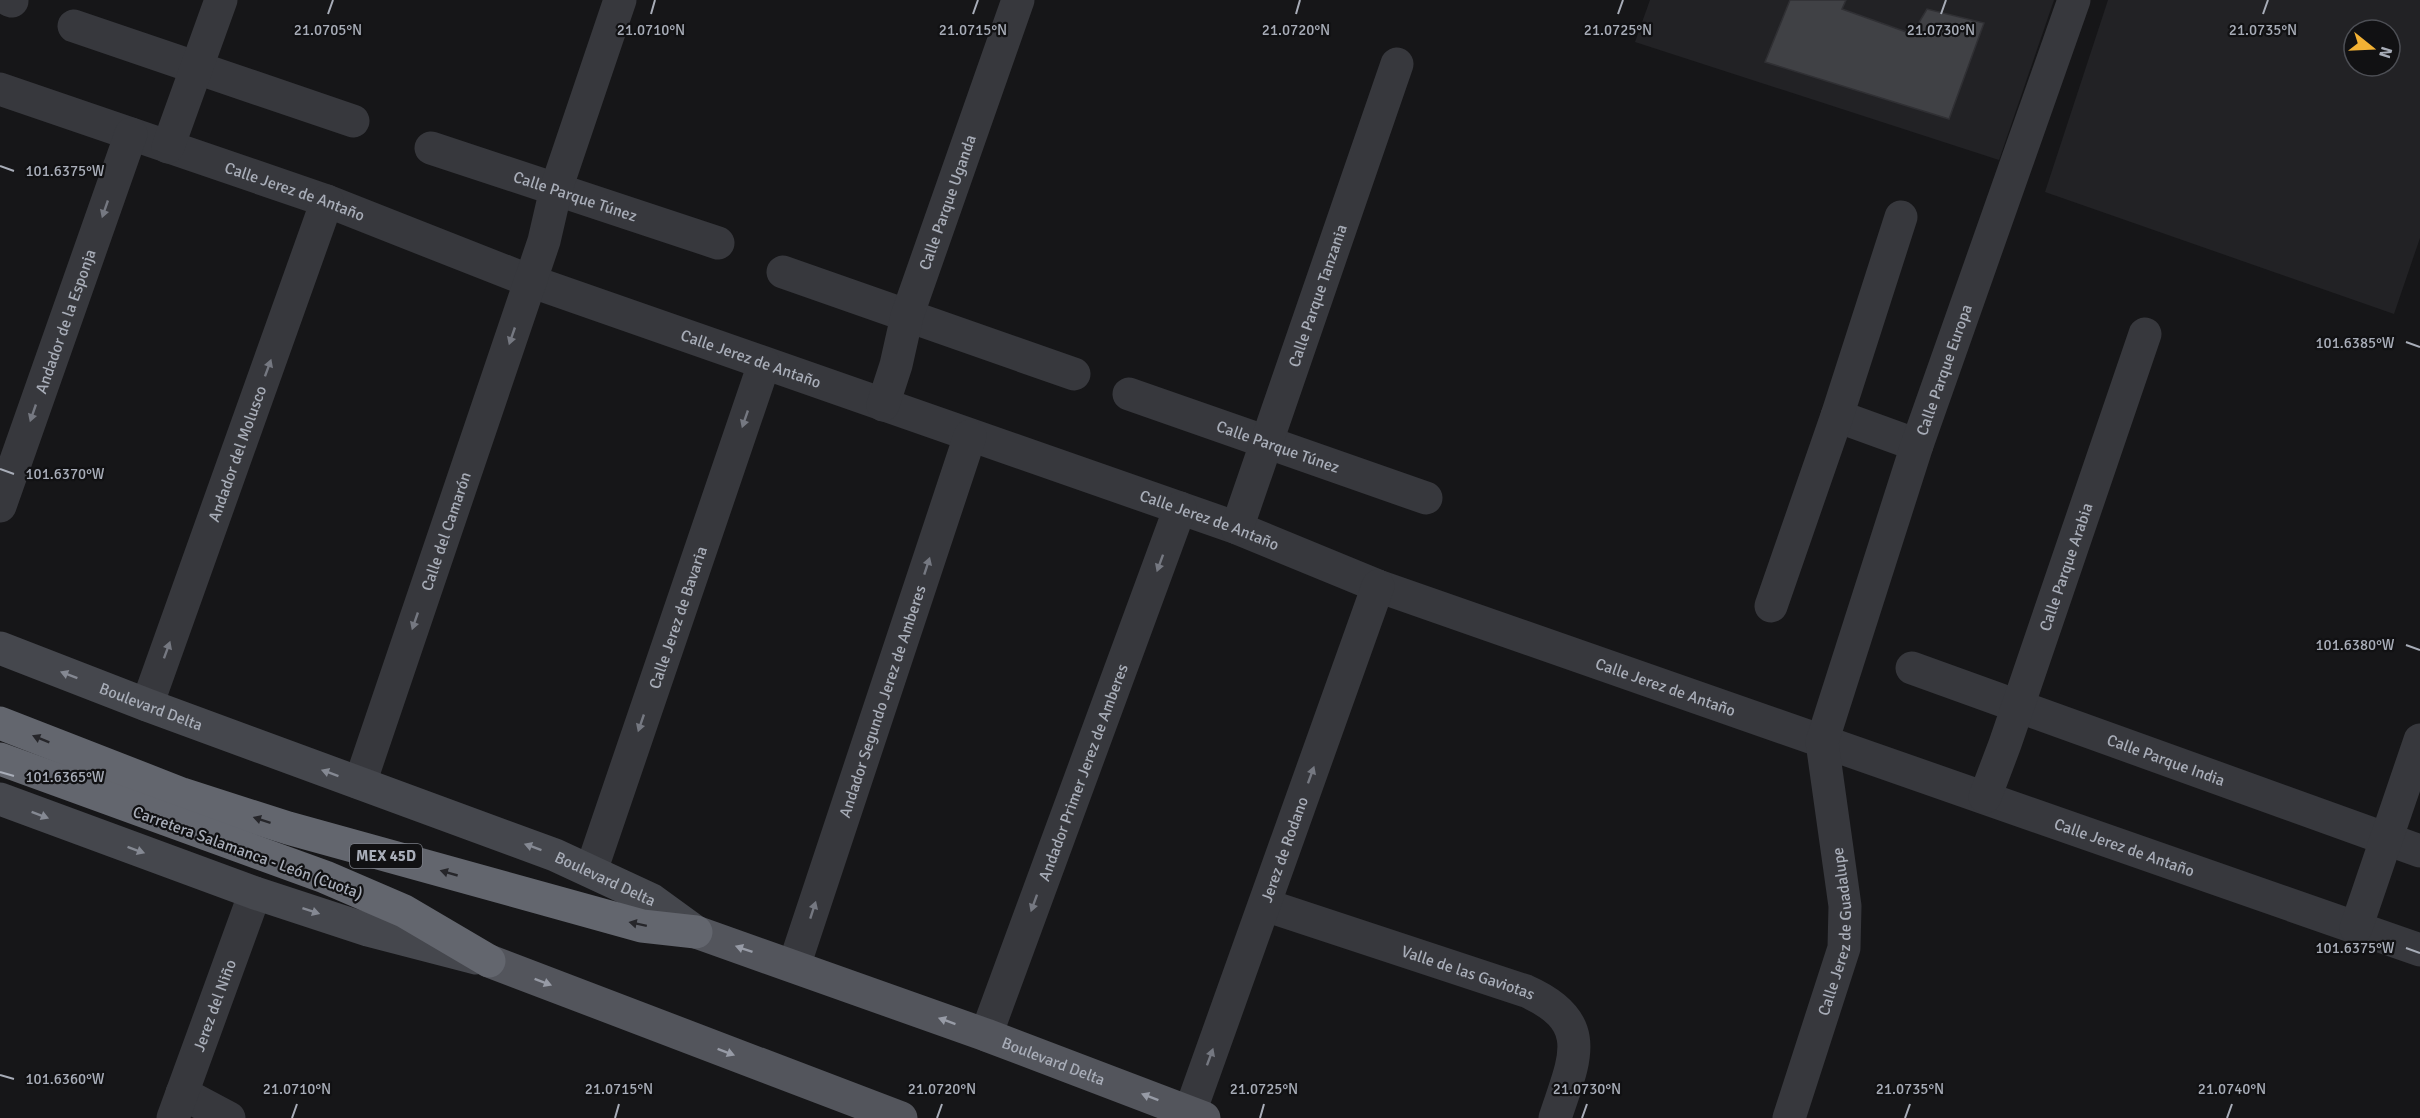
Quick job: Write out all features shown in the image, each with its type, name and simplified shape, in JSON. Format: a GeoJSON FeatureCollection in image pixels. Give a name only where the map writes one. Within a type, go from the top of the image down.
{"type":"FeatureCollection","features":[{"type":"Feature","properties":{"kind":"highway","name":"Carretera Salamanca - León (Cuota)"},"geometry":{"type":"LineString","coordinates":[[0,723],[182,794],[288,828],[642,926],[696,932]]}},
{"type":"Feature","properties":{"kind":"highway","name":"Carretera Salamanca - León (Cuota)"},"geometry":{"type":"LineString","coordinates":[[0,759],[325,877],[404,911],[489,962]]}},
{"type":"Feature","properties":{"kind":"main road","name":"Boulevard Delta"},"geometry":{"type":"LineString","coordinates":[[0,648],[591,871],[652,900],[696,932],[986,1035],[1197,1115]]}},
{"type":"Feature","properties":{"kind":"main road"},"geometry":{"type":"LineString","coordinates":[[0,799],[255,893],[368,930],[489,962],[899,1118]]}},
{"type":"Feature","properties":{"kind":"street"},"geometry":{"type":"LineString","coordinates":[[168,147],[221,0]]}},
{"type":"Feature","properties":{"kind":"street","name":"Calle del Camarón"},"geometry":{"type":"LineString","coordinates":[[360,783],[544,241],[556,189],[620,0]]}},
{"type":"Feature","properties":{"kind":"street","name":"Calle Parque Uganda"},"geometry":{"type":"LineString","coordinates":[[883,405],[896,365],[907,316],[1018,0]]}},
{"type":"Feature","properties":{"kind":"street","name":"Calle Parque Europa"},"geometry":{"type":"LineString","coordinates":[[1822,742],[1917,445],[2074,0]]}},
{"type":"Feature","properties":{"kind":"street"},"geometry":{"type":"LineString","coordinates":[[74,26],[353,121]]}},
{"type":"Feature","properties":{"kind":"street","name":"Calle Parque Tanzania"},"geometry":{"type":"LineString","coordinates":[[1237,528],[1397,64]]}},
{"type":"Feature","properties":{"kind":"street","name":"Calle Jerez de Antaño"},"geometry":{"type":"LineString","coordinates":[[0,89],[327,201],[530,281],[1237,528],[1378,586],[2420,950]]}},
{"type":"Feature","properties":{"kind":"street","name":"Andador de la Esponja"},"geometry":{"type":"LineString","coordinates":[[0,506],[131,134]]}},
{"type":"Feature","properties":{"kind":"street","name":"Calle Parque Túnez"},"geometry":{"type":"LineString","coordinates":[[431,148],[717,243]]}},
{"type":"Feature","properties":{"kind":"street","name":"Andador del Molusco"},"geometry":{"type":"LineString","coordinates":[[147,705],[327,201]]}},
{"type":"Feature","properties":{"kind":"street"},"geometry":{"type":"LineString","coordinates":[[1771,606],[1837,416],[1901,217]]}},
{"type":"Feature","properties":{"kind":"street"},"geometry":{"type":"LineString","coordinates":[[783,272],[1074,374]]}},
{"type":"Feature","properties":{"kind":"street","name":"Calle Parque Arabia"},"geometry":{"type":"LineString","coordinates":[[1985,797],[2145,334]]}},
{"type":"Feature","properties":{"kind":"street","name":"Calle Jerez de Bavaria"},"geometry":{"type":"LineString","coordinates":[[591,871],[764,363]]}},
{"type":"Feature","properties":{"kind":"street","name":"Calle Parque Túnez"},"geometry":{"type":"LineString","coordinates":[[1129,394],[1426,498]]}},
{"type":"Feature","properties":{"kind":"street"},"geometry":{"type":"LineString","coordinates":[[1837,416],[1917,445]]}},
{"type":"Feature","properties":{"kind":"street","name":"Andador Segundo Jerez de Amberes"},"geometry":{"type":"LineString","coordinates":[[794,966],[970,436]]}},
{"type":"Feature","properties":{"kind":"street","name":"Andador Primer Jerez de Amberes"},"geometry":{"type":"LineString","coordinates":[[986,1035],[1180,508]]}},
{"type":"Feature","properties":{"kind":"street","name":"Jerez de Rodano"},"geometry":{"type":"LineString","coordinates":[[1197,1115],[1265,905],[1378,586]]}},
{"type":"Feature","properties":{"kind":"street","name":"Calle Parque India"},"geometry":{"type":"LineString","coordinates":[[1912,668],[2420,851]]}},
{"type":"Feature","properties":{"kind":"street"},"geometry":{"type":"LineString","coordinates":[[2356,928],[2420,740]]}},
{"type":"Feature","properties":{"kind":"street","name":"Calle Jerez de Guadalupe"},"geometry":{"type":"LineString","coordinates":[[1789,1118],[1845,948],[1845,906],[1822,742]]}},
{"type":"Feature","properties":{"kind":"street","name":"Jerez del Niño"},"geometry":{"type":"LineString","coordinates":[[178,1105],[255,893]]}},
{"type":"Feature","properties":{"kind":"street","name":"Valle de las Gaviotas"},"geometry":{"type":"LineString","coordinates":[[1265,905],[1526,991],[1547,1000],[1564,1015],[1573,1030],[1572,1065],[1555,1118]]}},
{"type":"Feature","properties":{"kind":"street"},"geometry":{"type":"LineString","coordinates":[[178,1105],[229,1118]]}},
{"type":"Feature","properties":{"kind":"shaded area"},"geometry":{"type":"Polygon","coordinates":[[[1650,0],[2054,0],[1999,160],[1635,42],[1650,0]]]}},
{"type":"Feature","properties":{"kind":"shaded area"},"geometry":{"type":"Polygon","coordinates":[[[2108,0],[2420,0],[2420,238],[2394,314],[2045,192],[2108,0]]]}},
{"type":"Feature","properties":{"kind":"building"},"geometry":{"type":"Polygon","coordinates":[[[1790,0],[1846,0],[1842,9],[1912,34],[1927,9],[1984,23],[1949,119],[1765,62],[1790,0]]]}}]}
